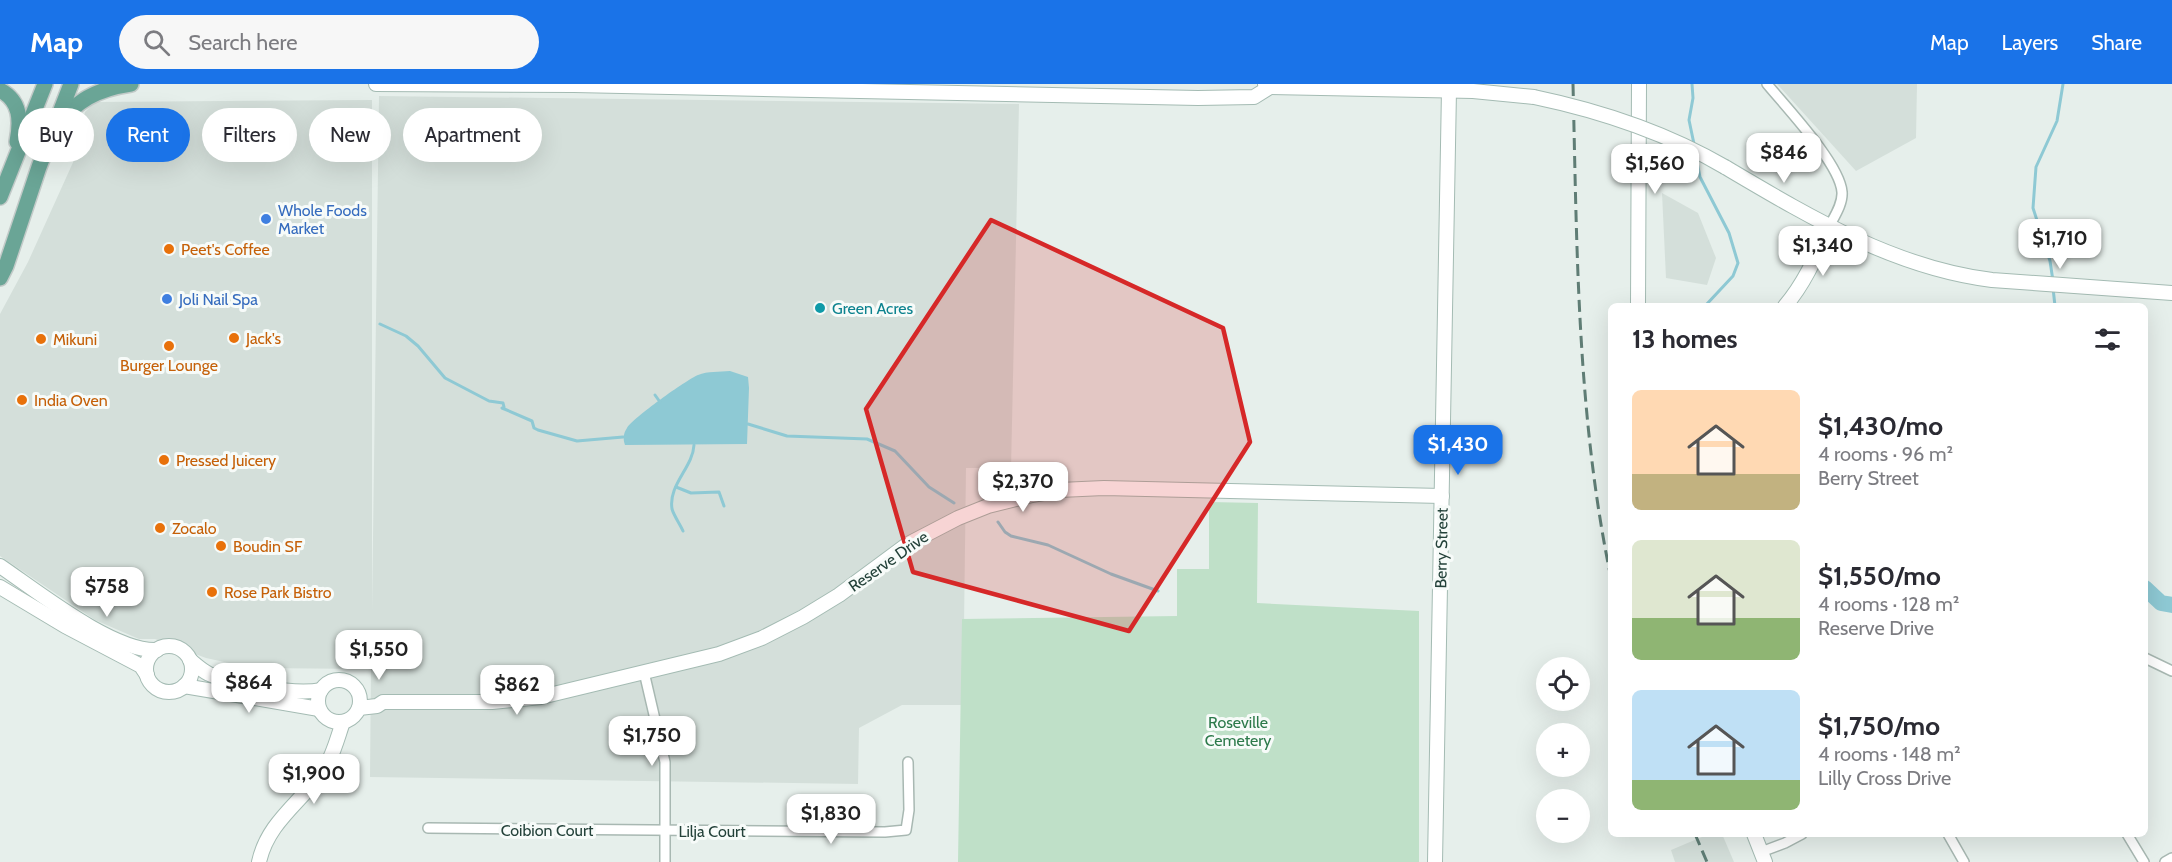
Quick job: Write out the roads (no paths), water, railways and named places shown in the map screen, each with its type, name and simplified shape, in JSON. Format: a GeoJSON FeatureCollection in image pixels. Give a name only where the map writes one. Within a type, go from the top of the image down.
{"type":"FeatureCollection","features":[{"type":"Feature","properties":{"kind":"main road"},"geometry":{"type":"LineString","coordinates":[[2,193],[45,84]]}},
{"type":"Feature","properties":{"kind":"main road"},"geometry":{"type":"LineString","coordinates":[[0,279],[70,84]]}},
{"type":"Feature","properties":{"kind":"main road"},"geometry":{"type":"LineString","coordinates":[[39,167],[63,120],[76,105],[99,92],[131,84]]}},
{"type":"Feature","properties":{"kind":"main road"},"geometry":{"type":"LineString","coordinates":[[0,90],[14,102],[20,118],[18,140],[2,193]]}},
{"type":"Feature","properties":{"kind":"street"},"geometry":{"type":"LineString","coordinates":[[376,84],[574,85],[1198,98],[1254,97],[1268,86],[1505,93],[1534,97],[1619,118],[1697,150],[1829,227],[1891,254],[1933,268],[1973,278],[2029,284],[2172,293]]}},
{"type":"Feature","properties":{"kind":"street"},"geometry":{"type":"LineString","coordinates":[[1638,303],[1639,84]]}},
{"type":"Feature","properties":{"kind":"street"},"geometry":{"type":"LineString","coordinates":[[1767,84],[1832,163],[1840,182],[1842,199],[1814,260],[1788,303]]}},
{"type":"Feature","properties":{"kind":"street","name":"Berry Street"},"geometry":{"type":"LineString","coordinates":[[1435,862],[1449,90]]}},
{"type":"Feature","properties":{"kind":"street","name":"Reserve Drive"},"geometry":{"type":"LineString","coordinates":[[358,708],[377,706],[383,702],[492,702],[528,699],[562,693],[719,654],[762,638],[816,610],[908,544],[933,529],[973,512],[1016,498],[1060,490],[1104,488],[1442,496]]}},
{"type":"Feature","properties":{"kind":"street"},"geometry":{"type":"LineString","coordinates":[[0,566],[93,628],[141,650],[176,647],[209,674],[225,679],[284,690],[311,692],[321,690]]}},
{"type":"Feature","properties":{"kind":"street"},"geometry":{"type":"LineString","coordinates":[[0,587],[65,626],[141,666],[156,688],[162,691],[178,691],[184,687],[192,674],[190,660]]}},
{"type":"Feature","properties":{"kind":"street"},"geometry":{"type":"LineString","coordinates":[[147,675],[148,661],[157,650]]}},
{"type":"Feature","properties":{"kind":"street"},"geometry":{"type":"LineString","coordinates":[[2148,659],[2172,671]]}},
{"type":"Feature","properties":{"kind":"street"},"geometry":{"type":"LineString","coordinates":[[644,672],[665,762],[665,862]]}},
{"type":"Feature","properties":{"kind":"street"},"geometry":{"type":"LineString","coordinates":[[338,680],[356,688],[360,702],[350,719],[337,721],[326,718],[320,709],[318,696],[321,690],[331,681],[338,680]]}},
{"type":"Feature","properties":{"kind":"street"},"geometry":{"type":"LineString","coordinates":[[184,687],[320,709]]}},
{"type":"Feature","properties":{"kind":"street","name":"Reserve Drive"},"geometry":{"type":"LineString","coordinates":[[356,688],[383,702]]}},
{"type":"Feature","properties":{"kind":"street"},"geometry":{"type":"LineString","coordinates":[[259,862],[270,833],[322,772],[331,757],[336,740],[337,721]]}},
{"type":"Feature","properties":{"kind":"street","name":"Lilja Court"},"geometry":{"type":"LineString","coordinates":[[666,831],[885,832],[906,830],[909,810],[908,762]]}},
{"type":"Feature","properties":{"kind":"street","name":"Coibion Court"},"geometry":{"type":"LineString","coordinates":[[428,828],[666,831]]}},
{"type":"Feature","properties":{"kind":"street"},"geometry":{"type":"LineString","coordinates":[[1755,837],[1763,857],[1796,837]]}},
{"type":"Feature","properties":{"kind":"street"},"geometry":{"type":"LineString","coordinates":[[1950,837],[1964,862]]}},
{"type":"Feature","properties":{"kind":"street"},"geometry":{"type":"LineString","coordinates":[[2129,837],[2144,862]]}},
{"type":"Feature","properties":{"kind":"street"},"geometry":{"type":"LineString","coordinates":[[2165,862],[2172,858]]}},
{"type":"Feature","properties":{"kind":"water"},"geometry":{"type":"Polygon","coordinates":[[[730,371],[748,377],[747,444],[625,445],[624,434],[631,423],[672,391],[698,375],[730,371]]]}},
{"type":"Feature","properties":{"kind":"waterway"},"geometry":{"type":"LineString","coordinates":[[1692,84],[1693,98],[1689,120],[1694,144]]}},
{"type":"Feature","properties":{"kind":"waterway"},"geometry":{"type":"LineString","coordinates":[[2053,281],[2050,261],[2033,208],[2036,167],[2057,121],[2063,84]]}},
{"type":"Feature","properties":{"kind":"waterway"},"geometry":{"type":"LineString","coordinates":[[1696,157],[1700,177],[1729,233],[1738,263],[1733,276],[1708,303]]}},
{"type":"Feature","properties":{"kind":"waterway"},"geometry":{"type":"LineString","coordinates":[[2053,288],[2055,303]]}},
{"type":"Feature","properties":{"kind":"waterway"},"geometry":{"type":"LineString","coordinates":[[380,324],[406,336],[418,346],[445,378],[489,401],[503,403],[502,408],[532,421],[534,428],[538,430],[577,441],[623,437]]}},
{"type":"Feature","properties":{"kind":"waterway"},"geometry":{"type":"LineString","coordinates":[[655,395],[660,402]]}},
{"type":"Feature","properties":{"kind":"waterway"},"geometry":{"type":"LineString","coordinates":[[748,424],[787,436],[867,439],[895,451],[929,487],[954,503]]}},
{"type":"Feature","properties":{"kind":"waterway"},"geometry":{"type":"LineString","coordinates":[[683,531],[673,512],[672,500],[677,484],[690,461],[694,445]]}},
{"type":"Feature","properties":{"kind":"waterway"},"geometry":{"type":"LineString","coordinates":[[676,487],[691,493],[719,492],[724,506]]}},
{"type":"Feature","properties":{"kind":"waterway"},"geometry":{"type":"LineString","coordinates":[[998,522],[1011,536],[1048,545],[1111,574],[1158,591]]}},
{"type":"Feature","properties":{"kind":"waterway"},"geometry":{"type":"LineString","coordinates":[[2148,591],[2161,603],[2172,605]]}},
{"type":"Feature","properties":{"kind":"railway"},"geometry":{"type":"LineString","coordinates":[[1573,84],[1578,270],[1585,394],[1591,455],[1608,561]]}},
{"type":"Feature","properties":{"kind":"railway"},"geometry":{"type":"LineString","coordinates":[[1696,837],[1707,862]]}},
{"type":"Feature","properties":{"kind":"place","name":"Whole Foods Market"},"geometry":{"type":"Point","coordinates":[266,219]}},
{"type":"Feature","properties":{"kind":"place","name":"Peet's Coffee"},"geometry":{"type":"Point","coordinates":[169,249]}},
{"type":"Feature","properties":{"kind":"place","name":"Joli Nail Spa"},"geometry":{"type":"Point","coordinates":[167,299]}},
{"type":"Feature","properties":{"kind":"place","name":"Green Acres"},"geometry":{"type":"Point","coordinates":[820,308]}},
{"type":"Feature","properties":{"kind":"place","name":"Jack's"},"geometry":{"type":"Point","coordinates":[234,338]}},
{"type":"Feature","properties":{"kind":"place","name":"Mikuni"},"geometry":{"type":"Point","coordinates":[41,339]}},
{"type":"Feature","properties":{"kind":"place","name":"Burger Lounge"},"geometry":{"type":"Point","coordinates":[169,346]}},
{"type":"Feature","properties":{"kind":"place","name":"India Oven"},"geometry":{"type":"Point","coordinates":[22,400]}},
{"type":"Feature","properties":{"kind":"place","name":"Pressed Juicery"},"geometry":{"type":"Point","coordinates":[164,460]}},
{"type":"Feature","properties":{"kind":"place","name":"Zocalo"},"geometry":{"type":"Point","coordinates":[160,528]}},
{"type":"Feature","properties":{"kind":"place","name":"Boudin SF"},"geometry":{"type":"Point","coordinates":[221,546]}},
{"type":"Feature","properties":{"kind":"place","name":"Rose Park Bistro"},"geometry":{"type":"Point","coordinates":[212,592]}},
{"type":"Feature","properties":{"kind":"park label","name":"Roseville Cemetery"},"geometry":{"type":"Point","coordinates":[1238,731]}}]}
